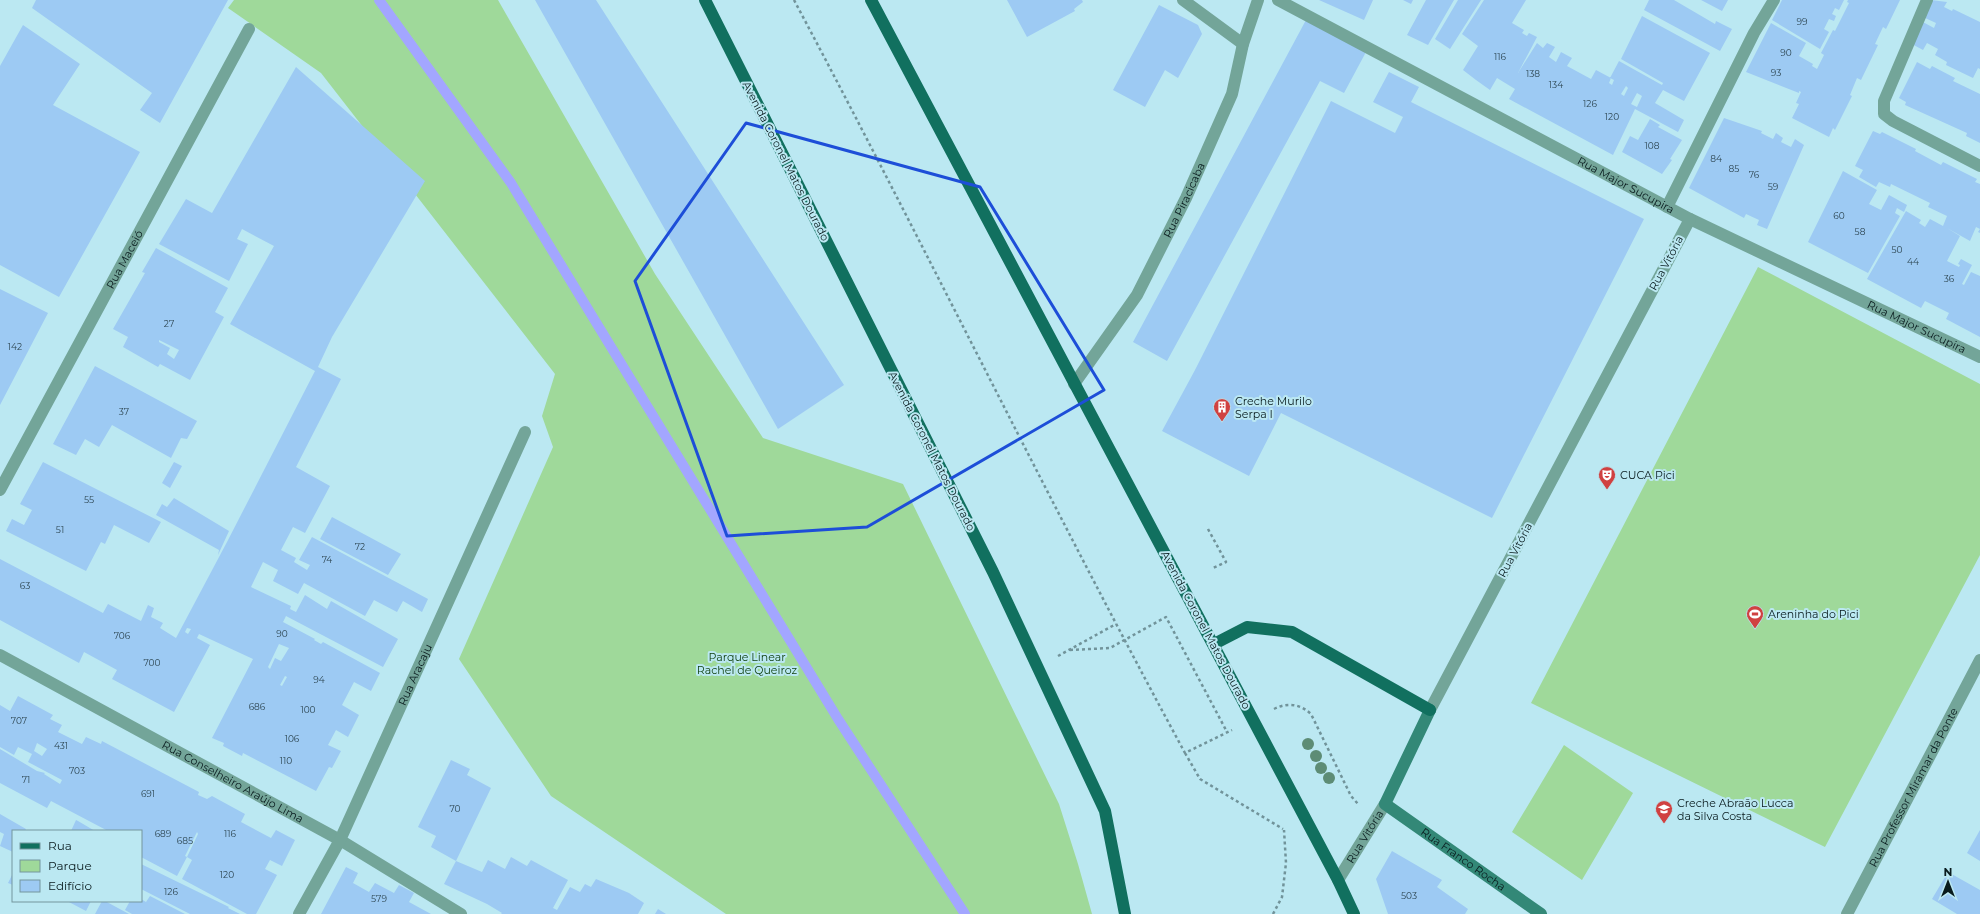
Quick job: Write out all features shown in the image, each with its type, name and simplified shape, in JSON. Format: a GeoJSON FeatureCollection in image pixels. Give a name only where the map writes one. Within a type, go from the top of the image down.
{"type":"FeatureCollection","features":[{"type":"Feature","properties":{"kind":"main road","name":"Avenida Coronel Matos Dourado"},"geometry":{"type":"LineString","coordinates":[[705,0],[989,565],[1105,811],[1125,914]]}},
{"type":"Feature","properties":{"kind":"main road","name":"Avenida Coronel Matos Dourado"},"geometry":{"type":"LineString","coordinates":[[871,0],[1074,384],[1214,644],[1338,880],[1354,914]]}},
{"type":"Feature","properties":{"kind":"main road"},"geometry":{"type":"LineString","coordinates":[[1214,644],[1247,627],[1292,632],[1430,710]]}},
{"type":"Feature","properties":{"kind":"main road","name":"Rua Vitória"},"geometry":{"type":"LineString","coordinates":[[1386,804],[1430,710]]}},
{"type":"Feature","properties":{"kind":"main road","name":"Rua Franco Rocha"},"geometry":{"type":"LineString","coordinates":[[1386,804],[1541,914]]}},
{"type":"Feature","properties":{"kind":"street"},"geometry":{"type":"LineString","coordinates":[[1183,0],[1243,44]]}},
{"type":"Feature","properties":{"kind":"street","name":"Rua Piracicaba"},"geometry":{"type":"LineString","coordinates":[[1074,384],[1137,295],[1161,249],[1232,94],[1243,44],[1258,0]]}},
{"type":"Feature","properties":{"kind":"street","name":"Rua Major Sucupira"},"geometry":{"type":"LineString","coordinates":[[1278,0],[1690,219],[1980,357]]}},
{"type":"Feature","properties":{"kind":"street"},"geometry":{"type":"LineString","coordinates":[[1667,207],[1754,33],[1774,0]]}},
{"type":"Feature","properties":{"kind":"street"},"geometry":{"type":"LineString","coordinates":[[1927,0],[1884,101],[1884,114],[1892,121],[1980,166]]}},
{"type":"Feature","properties":{"kind":"street","name":"Rua Maceió"},"geometry":{"type":"LineString","coordinates":[[0,490],[249,29]]}},
{"type":"Feature","properties":{"kind":"street","name":"Rua Vitória"},"geometry":{"type":"LineString","coordinates":[[1430,710],[1690,219]]}},
{"type":"Feature","properties":{"kind":"street","name":"Rua Aracaju"},"geometry":{"type":"LineString","coordinates":[[299,914],[340,840],[525,432]]}},
{"type":"Feature","properties":{"kind":"street","name":"Rua Conselheiro Araújo Lima"},"geometry":{"type":"LineString","coordinates":[[0,655],[340,840],[461,914]]}},
{"type":"Feature","properties":{"kind":"street","name":"Rua Professor Miramar da Ponte"},"geometry":{"type":"LineString","coordinates":[[1847,914],[1980,660]]}},
{"type":"Feature","properties":{"kind":"street","name":"Rua Vitória"},"geometry":{"type":"LineString","coordinates":[[1338,880],[1386,804]]}},
{"type":"Feature","properties":{"kind":"path"},"geometry":{"type":"LineString","coordinates":[[794,0],[1123,639],[1200,779],[1289,834]]}},
{"type":"Feature","properties":{"kind":"path"},"geometry":{"type":"LineString","coordinates":[[1208,529],[1226,562],[1213,568]]}},
{"type":"Feature","properties":{"kind":"path"},"geometry":{"type":"LineString","coordinates":[[1116,624],[1070,650],[1110,648],[1123,639],[1166,617],[1227,732],[1185,753]]}},
{"type":"Feature","properties":{"kind":"path"},"geometry":{"type":"LineString","coordinates":[[1281,706],[1302,706],[1311,714],[1351,796],[1359,805],[1386,804]]}},
{"type":"Feature","properties":{"kind":"path"},"geometry":{"type":"LineString","coordinates":[[1273,914],[1282,897],[1286,863],[1284,830]]}},
{"type":"Feature","properties":{"kind":"highlighted area"},"geometry":{"type":"Polygon","coordinates":[[[746,123],[980,187],[1104,390],[867,527],[727,536],[635,281],[746,123]]]}},
{"type":"Feature","properties":{"kind":"green space","name":"Parque Linear Rachel de Queiroz"},"geometry":{"type":"Polygon","coordinates":[[[234,0],[498,0],[655,274],[763,438],[903,484],[1059,804],[1092,914],[726,914],[551,796],[459,659],[553,447],[542,416],[555,374],[321,73],[228,8],[234,0]]]}},
{"type":"Feature","properties":{"kind":"green space","name":"Areninha do Pici"},"geometry":{"type":"Polygon","coordinates":[[[1758,267],[1980,384],[1980,555],[1825,847],[1531,703],[1758,267]]]}},
{"type":"Feature","properties":{"kind":"green space"},"geometry":{"type":"Polygon","coordinates":[[[1564,745],[1633,793],[1582,880],[1512,832],[1564,745]]]}},
{"type":"Feature","properties":{"kind":"building"},"geometry":{"type":"Polygon","coordinates":[[[36,0],[228,0],[160,123],[140,110],[152,93],[32,8],[36,0]]]}},
{"type":"Feature","properties":{"kind":"building"},"geometry":{"type":"Polygon","coordinates":[[[535,0],[596,0],[844,385],[778,429],[535,0]]]}},
{"type":"Feature","properties":{"kind":"building"},"geometry":{"type":"Polygon","coordinates":[[[1007,0],[1082,0],[1083,2],[1074,9],[1075,11],[1027,37],[1007,0]]]}},
{"type":"Feature","properties":{"kind":"building"},"geometry":{"type":"Polygon","coordinates":[[[1319,0],[1373,0],[1364,20],[1319,0]]]}},
{"type":"Feature","properties":{"kind":"building"},"geometry":{"type":"Polygon","coordinates":[[[1403,0],[1413,0],[1411,4],[1403,0]]]}},
{"type":"Feature","properties":{"kind":"building"},"geometry":{"type":"Polygon","coordinates":[[[1426,0],[1454,0],[1428,45],[1407,35],[1426,0]]]}},
{"type":"Feature","properties":{"kind":"building"},"geometry":{"type":"Polygon","coordinates":[[[1458,0],[1481,0],[1450,49],[1435,39],[1458,0]]]}},
{"type":"Feature","properties":{"kind":"building"},"geometry":{"type":"Polygon","coordinates":[[[1484,0],[1526,0],[1512,23],[1524,30],[1522,33],[1527,36],[1529,33],[1537,37],[1518,73],[1537,43],[1543,48],[1547,43],[1555,47],[1549,57],[1556,62],[1561,52],[1572,58],[1567,66],[1591,79],[1596,70],[1610,78],[1619,61],[1662,85],[1663,83],[1621,59],[1642,16],[1710,53],[1684,101],[1663,90],[1655,103],[1684,120],[1678,132],[1635,109],[1613,155],[1509,99],[1515,89],[1497,78],[1490,90],[1463,70],[1478,46],[1462,34],[1484,0]],[[1611,78],[1609,83],[1612,85],[1614,80],[1611,78]],[[1626,86],[1621,94],[1624,96],[1628,88],[1626,86]],[[1637,93],[1631,104],[1637,107],[1642,96],[1637,93]]]}},
{"type":"Feature","properties":{"kind":"building"},"geometry":{"type":"Polygon","coordinates":[[[1649,0],[1674,0],[1715,24],[1716,21],[1732,29],[1720,51],[1644,10],[1649,0]]]}},
{"type":"Feature","properties":{"kind":"building"},"geometry":{"type":"Polygon","coordinates":[[[1701,0],[1728,0],[1722,11],[1701,0]]]}},
{"type":"Feature","properties":{"kind":"building"},"geometry":{"type":"Polygon","coordinates":[[[1782,0],[1844,0],[1839,10],[1835,8],[1832,14],[1836,16],[1834,21],[1829,19],[1824,29],[1829,32],[1820,49],[1772,20],[1782,0]]]}},
{"type":"Feature","properties":{"kind":"building"},"geometry":{"type":"Polygon","coordinates":[[[1848,0],[1900,0],[1886,29],[1883,27],[1875,44],[1878,45],[1861,80],[1857,78],[1850,95],[1852,96],[1835,130],[1833,128],[1829,137],[1792,118],[1799,104],[1796,103],[1801,92],[1799,91],[1799,93],[1746,72],[1771,23],[1806,43],[1799,56],[1813,64],[1812,66],[1817,69],[1824,55],[1821,53],[1833,30],[1835,31],[1849,3],[1847,2],[1848,0]]]}},
{"type":"Feature","properties":{"kind":"building"},"geometry":{"type":"Polygon","coordinates":[[[1931,0],[1947,2],[1944,7],[1952,11],[1953,9],[1980,22],[1980,69],[1978,68],[1973,78],[1946,65],[1947,62],[1935,55],[1938,49],[1927,43],[1923,50],[1910,43],[1921,21],[1934,28],[1936,23],[1923,17],[1931,0]]]}},
{"type":"Feature","properties":{"kind":"building"},"geometry":{"type":"Polygon","coordinates":[[[1159,5],[1198,25],[1202,34],[1178,78],[1165,70],[1145,107],[1113,90],[1159,5]]]}},
{"type":"Feature","properties":{"kind":"building"},"geometry":{"type":"Polygon","coordinates":[[[1306,20],[1366,52],[1344,93],[1320,81],[1167,361],[1133,342],[1306,20]]]}},
{"type":"Feature","properties":{"kind":"building"},"geometry":{"type":"Polygon","coordinates":[[[23,25],[80,64],[53,105],[140,152],[59,297],[0,265],[0,66],[23,25]]]}},
{"type":"Feature","properties":{"kind":"building"},"geometry":{"type":"Polygon","coordinates":[[[1917,62],[1930,69],[1932,66],[1955,78],[1953,81],[1980,94],[1980,143],[1966,136],[1967,133],[1905,105],[1906,102],[1899,98],[1917,62]]]}},
{"type":"Feature","properties":{"kind":"building"},"geometry":{"type":"Polygon","coordinates":[[[296,67],[425,181],[332,337],[318,367],[341,379],[296,467],[330,486],[305,533],[293,527],[281,550],[296,558],[294,562],[307,570],[310,565],[299,560],[312,537],[428,599],[422,612],[403,601],[397,612],[374,600],[365,616],[304,583],[298,594],[273,581],[278,570],[263,562],[251,587],[291,606],[290,609],[296,612],[305,595],[327,609],[331,601],[398,639],[383,667],[286,616],[283,622],[315,639],[314,640],[321,644],[323,642],[380,673],[371,691],[354,682],[342,705],[359,715],[348,737],[336,730],[328,745],[341,751],[332,768],[329,767],[316,791],[243,753],[242,756],[223,746],[224,743],[212,738],[253,659],[199,634],[197,638],[210,645],[174,712],[112,679],[117,670],[84,652],[79,663],[0,620],[0,559],[103,613],[108,604],[141,621],[148,605],[154,608],[151,617],[163,623],[160,628],[176,638],[227,542],[315,371],[230,324],[274,246],[242,229],[237,239],[248,244],[229,281],[159,244],[186,199],[212,213],[296,67]],[[187,628],[185,632],[188,634],[191,629],[187,628]],[[279,644],[268,667],[270,669],[275,658],[281,661],[289,648],[279,644]],[[285,676],[280,685],[282,686],[287,677],[285,676]]]}},
{"type":"Feature","properties":{"kind":"building"},"geometry":{"type":"Polygon","coordinates":[[[1389,72],[1419,87],[1411,102],[1644,219],[1492,518],[1281,413],[1249,476],[1162,431],[1195,370],[1331,101],[1395,133],[1403,117],[1373,102],[1389,72]]]}},
{"type":"Feature","properties":{"kind":"building"},"geometry":{"type":"Polygon","coordinates":[[[1724,118],[1762,131],[1761,133],[1773,139],[1776,133],[1783,138],[1781,142],[1791,147],[1795,139],[1804,145],[1767,229],[1757,225],[1759,220],[1746,214],[1744,218],[1689,188],[1724,118]]]}},
{"type":"Feature","properties":{"kind":"building"},"geometry":{"type":"Polygon","coordinates":[[[1650,119],[1660,125],[1658,127],[1682,140],[1670,159],[1672,160],[1662,174],[1622,152],[1630,136],[1638,140],[1650,119]]]}},
{"type":"Feature","properties":{"kind":"building"},"geometry":{"type":"Polygon","coordinates":[[[1873,131],[1880,134],[1882,132],[1916,149],[1915,151],[1941,165],[1943,162],[1977,179],[1975,182],[1980,184],[1980,229],[1976,227],[1970,241],[1947,228],[1960,236],[1947,261],[1959,267],[1960,265],[1958,264],[1961,259],[1972,265],[1962,284],[1964,285],[1971,272],[1980,276],[1980,337],[1946,319],[1949,313],[1925,301],[1921,308],[1867,279],[1906,211],[1921,220],[1919,223],[1925,227],[1930,219],[1943,226],[1947,216],[1928,207],[1930,203],[1891,184],[1890,187],[1879,182],[1876,187],[1859,177],[1863,170],[1855,166],[1873,131]]]}},
{"type":"Feature","properties":{"kind":"building"},"geometry":{"type":"Polygon","coordinates":[[[1843,171],[1877,190],[1869,204],[1881,210],[1889,195],[1907,205],[1904,212],[1897,208],[1895,213],[1900,216],[1868,273],[1808,242],[1843,171]]]}},
{"type":"Feature","properties":{"kind":"building"},"geometry":{"type":"Polygon","coordinates":[[[156,248],[228,288],[215,312],[224,317],[190,380],[160,364],[158,367],[123,347],[128,337],[113,329],[145,273],[142,272],[156,248]],[[159,340],[159,342],[170,348],[167,354],[174,359],[179,350],[159,340]]]}},
{"type":"Feature","properties":{"kind":"building"},"geometry":{"type":"Polygon","coordinates":[[[0,289],[48,313],[0,405],[0,289]]]}},
{"type":"Feature","properties":{"kind":"building"},"geometry":{"type":"Polygon","coordinates":[[[95,366],[197,421],[187,439],[181,438],[171,458],[112,425],[99,447],[85,439],[76,455],[53,444],[95,366]]]}},
{"type":"Feature","properties":{"kind":"building"},"geometry":{"type":"Polygon","coordinates":[[[43,462],[161,522],[149,543],[114,525],[105,544],[101,542],[86,571],[6,531],[12,519],[24,525],[32,510],[20,504],[43,462]]]}},
{"type":"Feature","properties":{"kind":"building"},"geometry":{"type":"Polygon","coordinates":[[[174,462],[182,466],[170,488],[162,483],[174,462]]]}},
{"type":"Feature","properties":{"kind":"building"},"geometry":{"type":"Polygon","coordinates":[[[174,498],[229,531],[218,555],[219,550],[156,515],[162,504],[167,507],[174,498]]]}},
{"type":"Feature","properties":{"kind":"building"},"geometry":{"type":"Polygon","coordinates":[[[332,517],[401,554],[388,575],[320,539],[332,517]]]}},
{"type":"Feature","properties":{"kind":"building"},"geometry":{"type":"Polygon","coordinates":[[[18,696],[53,715],[50,719],[62,725],[58,732],[82,744],[86,737],[101,744],[102,741],[199,792],[198,795],[207,799],[212,796],[245,814],[241,822],[271,838],[276,830],[295,840],[282,866],[270,860],[265,869],[277,875],[256,914],[247,914],[182,879],[192,860],[187,857],[177,876],[142,858],[142,830],[106,830],[51,801],[47,808],[0,783],[0,749],[37,771],[45,773],[44,774],[60,784],[62,780],[28,762],[32,754],[18,747],[14,755],[0,747],[0,705],[10,711],[18,696]],[[37,743],[34,751],[42,756],[47,749],[37,743]],[[197,832],[185,856],[187,857],[198,834],[197,832]]]}},
{"type":"Feature","properties":{"kind":"building"},"geometry":{"type":"Polygon","coordinates":[[[451,760],[470,769],[467,775],[491,788],[456,861],[431,847],[436,836],[418,827],[451,760]]]}},
{"type":"Feature","properties":{"kind":"building"},"geometry":{"type":"Polygon","coordinates":[[[0,814],[26,829],[12,830],[12,852],[0,846],[4,834],[0,832],[0,814]]]}},
{"type":"Feature","properties":{"kind":"building"},"geometry":{"type":"Polygon","coordinates":[[[76,820],[93,830],[71,830],[76,820]]]}},
{"type":"Feature","properties":{"kind":"building"},"geometry":{"type":"Polygon","coordinates":[[[1980,830],[1980,861],[1967,853],[1980,830]]]}},
{"type":"Feature","properties":{"kind":"building"},"geometry":{"type":"Polygon","coordinates":[[[1392,851],[1442,880],[1437,887],[1468,909],[1465,914],[1388,914],[1376,879],[1392,851]]]}},
{"type":"Feature","properties":{"kind":"building"},"geometry":{"type":"Polygon","coordinates":[[[511,857],[527,866],[531,860],[568,880],[553,908],[557,910],[570,887],[580,892],[585,884],[591,887],[596,879],[629,893],[644,903],[638,914],[501,914],[502,913],[487,904],[444,884],[456,861],[482,872],[488,860],[505,869],[511,857]]]}},
{"type":"Feature","properties":{"kind":"building"},"geometry":{"type":"Polygon","coordinates":[[[142,864],[229,907],[228,908],[240,914],[190,914],[142,890],[142,864]]]}},
{"type":"Feature","properties":{"kind":"building"},"geometry":{"type":"Polygon","coordinates":[[[346,867],[358,873],[353,883],[369,892],[375,883],[394,893],[399,885],[414,893],[409,902],[431,914],[321,914],[346,867]]]}},
{"type":"Feature","properties":{"kind":"building"},"geometry":{"type":"Polygon","coordinates":[[[1948,872],[1980,890],[1980,914],[1957,914],[1932,899],[1948,872]]]}},
{"type":"Feature","properties":{"kind":"building"},"geometry":{"type":"Polygon","coordinates":[[[12,875],[12,885],[8,883],[12,875]]]}},
{"type":"Feature","properties":{"kind":"building"},"geometry":{"type":"Polygon","coordinates":[[[150,896],[185,914],[132,914],[125,910],[129,902],[142,902],[142,900],[146,902],[150,896]]]}},
{"type":"Feature","properties":{"kind":"building"},"geometry":{"type":"Polygon","coordinates":[[[69,902],[90,902],[86,911],[69,902]]]}},
{"type":"Feature","properties":{"kind":"building"},"geometry":{"type":"Polygon","coordinates":[[[101,902],[107,902],[129,914],[95,914],[101,902]]]}},
{"type":"Feature","properties":{"kind":"building"},"geometry":{"type":"Polygon","coordinates":[[[658,909],[666,914],[655,914],[658,909]]]}},
{"type":"Feature","properties":{"kind":"waterway"},"geometry":{"type":"LineString","coordinates":[[379,0],[511,183],[838,719],[965,914]]}},
{"type":"Feature","properties":{"kind":"place","name":"Creche Murilo Serpa I"},"geometry":{"type":"Point","coordinates":[1222,422]}},
{"type":"Feature","properties":{"kind":"place","name":"CUCA Pici"},"geometry":{"type":"Point","coordinates":[1607,490]}},
{"type":"Feature","properties":{"kind":"place","name":"Areninha do Pici"},"geometry":{"type":"Point","coordinates":[1755,629]}},
{"type":"Feature","properties":{"kind":"place","name":"Creche Abraão Lucca da Silva Costa"},"geometry":{"type":"Point","coordinates":[1664,824]}}]}
